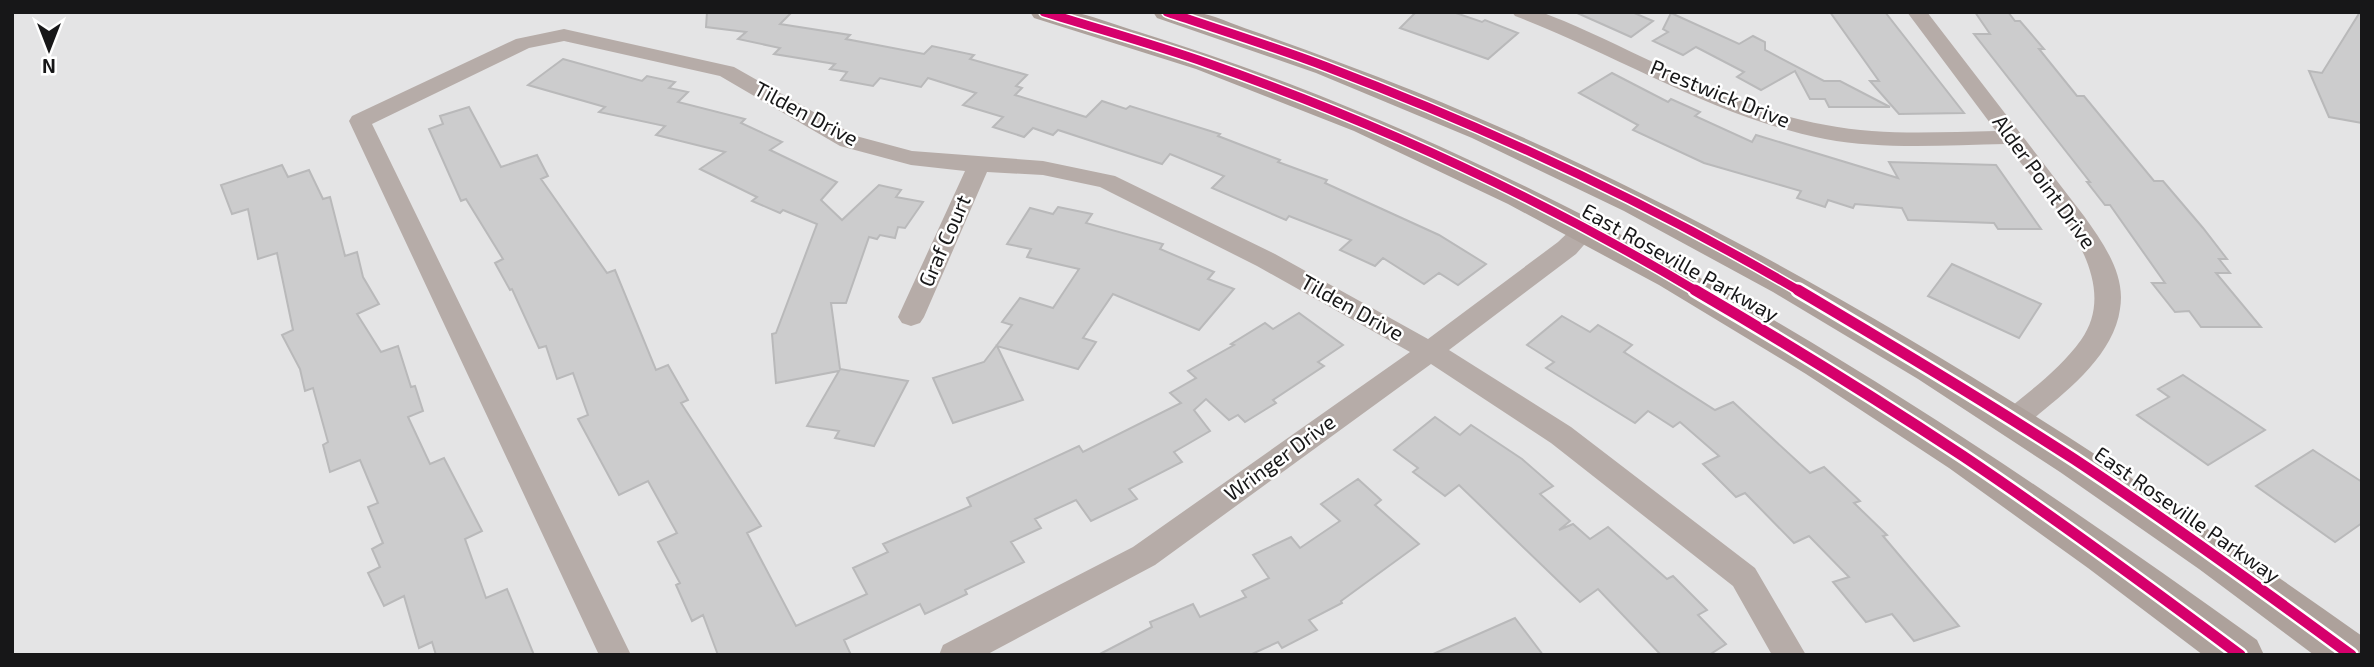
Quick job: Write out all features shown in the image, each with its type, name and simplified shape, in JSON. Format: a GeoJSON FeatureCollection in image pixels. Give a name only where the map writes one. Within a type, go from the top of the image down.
{"type":"FeatureCollection","features":[{"type":"Feature","properties":{"kind":"main road","name":"East Roseville Parkway"},"geometry":{"type":"LineString","coordinates":[[1044,12],[1179,54],[1330,111],[1460,168],[1585,230],[1675,279],[1879,401],[2090,545],[2240,655]]}},
{"type":"Feature","properties":{"kind":"main road","name":"East Roseville Parkway"},"geometry":{"type":"LineString","coordinates":[[1167,12],[1279,50],[1437,111],[1562,168],[1718,248],[1822,305],[2012,421],[2214,555],[2351,655]]}},
{"type":"Feature","properties":{"kind":"main road"},"geometry":{"type":"LineString","coordinates":[[1585,230],[1618,220],[1718,248]]}},
{"type":"Feature","properties":{"kind":"street","name":"Prestwick Drive"},"geometry":{"type":"LineString","coordinates":[[1522,12],[1737,104],[1801,127],[1889,138],[2012,137]]}},
{"type":"Feature","properties":{"kind":"street","name":"Alder Point Drive"},"geometry":{"type":"LineString","coordinates":[[1917,12],[2092,245],[2103,270],[2108,291],[2107,312],[2099,333],[2085,355],[2012,421]]}},
{"type":"Feature","properties":{"kind":"street","name":"Tilden Drive"},"geometry":{"type":"LineString","coordinates":[[615,655],[360,121],[523,43],[564,35],[727,71],[848,141],[911,158],[1043,168],[1107,181],[1266,260],[1430,351],[1561,435],[1744,577],[1790,655]]}},
{"type":"Feature","properties":{"kind":"street","name":"Graf Court"},"geometry":{"type":"LineString","coordinates":[[911,317],[979,165]]}},
{"type":"Feature","properties":{"kind":"street","name":"Wringer Drive"},"geometry":{"type":"LineString","coordinates":[[955,655],[1144,556],[1430,351],[1567,248],[1585,230]]}},
{"type":"Feature","properties":{"kind":"building"},"geometry":{"type":"Polygon","coordinates":[[[707,12],[792,12],[780,24],[850,35],[846,39],[924,54],[932,46],[974,55],[970,59],[1027,75],[1016,86],[1022,88],[1015,95],[1086,117],[1102,101],[1126,109],[1130,106],[1220,134],[1218,136],[1327,180],[1325,183],[1439,235],[1486,264],[1458,285],[1439,273],[1424,284],[1383,258],[1375,266],[1340,250],[1351,240],[1289,216],[1286,220],[1212,188],[1224,176],[1170,154],[1162,164],[1058,130],[1053,135],[1033,128],[1024,137],[993,127],[1003,117],[963,105],[976,93],[928,78],[921,87],[880,78],[873,86],[841,80],[847,72],[830,69],[835,64],[774,54],[780,48],[738,39],[746,32],[706,27],[707,12]]]}},
{"type":"Feature","properties":{"kind":"building"},"geometry":{"type":"Polygon","coordinates":[[[1416,12],[1453,12],[1482,22],[1485,20],[1518,33],[1488,59],[1400,28],[1416,12]]]}},
{"type":"Feature","properties":{"kind":"building"},"geometry":{"type":"Polygon","coordinates":[[[1575,12],[1632,12],[1653,21],[1631,37],[1575,12]]]}},
{"type":"Feature","properties":{"kind":"building"},"geometry":{"type":"Polygon","coordinates":[[[1830,12],[1885,12],[1964,113],[1899,114],[1870,81],[1879,81],[1830,12]]]}},
{"type":"Feature","properties":{"kind":"building"},"geometry":{"type":"Polygon","coordinates":[[[1975,12],[2008,12],[2015,21],[2020,21],[2044,49],[2039,49],[2077,96],[2084,96],[2154,181],[2163,181],[2203,228],[2227,259],[2219,259],[2230,273],[2216,273],[2261,327],[2201,327],[2189,311],[2175,312],[2152,283],[2165,283],[2110,205],[2105,205],[1974,34],[1990,34],[1975,12]]]}},
{"type":"Feature","properties":{"kind":"building"},"geometry":{"type":"Polygon","coordinates":[[[2360,12],[2362,123],[2329,117],[2309,71],[2322,73],[2360,12]]]}},
{"type":"Feature","properties":{"kind":"building"},"geometry":{"type":"Polygon","coordinates":[[[1671,13],[1739,44],[1753,36],[1765,42],[1765,50],[1824,81],[1840,81],[1890,107],[1829,107],[1825,99],[1810,99],[1795,71],[1761,90],[1737,77],[1744,72],[1696,47],[1683,55],[1653,41],[1668,32],[1663,29],[1671,13]]]}},
{"type":"Feature","properties":{"kind":"building"},"geometry":{"type":"Polygon","coordinates":[[[563,59],[642,81],[647,76],[675,82],[669,88],[688,92],[678,102],[745,119],[741,123],[782,142],[770,150],[837,182],[821,200],[842,220],[879,185],[901,190],[896,197],[923,202],[905,228],[898,227],[895,238],[880,235],[877,239],[869,237],[846,303],[831,303],[840,369],[908,381],[874,446],[835,438],[839,431],[807,426],[839,371],[776,383],[772,334],[776,333],[817,224],[752,201],[757,197],[700,169],[725,152],[656,135],[665,126],[599,112],[605,107],[528,85],[563,59]]]}},
{"type":"Feature","properties":{"kind":"building"},"geometry":{"type":"Polygon","coordinates":[[[1612,73],[1668,102],[1671,99],[1700,112],[1695,116],[1752,142],[1756,135],[1898,178],[1889,162],[1996,165],[2041,229],[1998,229],[1994,223],[1908,220],[1902,208],[1855,204],[1853,208],[1828,200],[1825,207],[1797,198],[1801,191],[1704,163],[1633,130],[1638,125],[1579,93],[1612,73]]]}},
{"type":"Feature","properties":{"kind":"building"},"geometry":{"type":"Polygon","coordinates":[[[469,107],[501,167],[537,155],[548,176],[541,179],[607,273],[615,270],[656,370],[668,365],[688,400],[681,403],[761,526],[747,533],[796,626],[867,594],[853,568],[888,552],[883,544],[971,506],[967,498],[1079,446],[1083,452],[1181,403],[1170,393],[1196,378],[1188,371],[1234,345],[1231,344],[1265,323],[1273,329],[1299,313],[1343,345],[1318,362],[1324,366],[1273,400],[1276,403],[1245,422],[1238,415],[1229,420],[1206,399],[1194,410],[1210,431],[1174,452],[1182,462],[1129,489],[1137,499],[1091,521],[1076,500],[1035,519],[1041,528],[1011,542],[1024,562],[965,590],[967,594],[925,614],[920,604],[844,640],[851,655],[718,655],[703,615],[692,621],[676,585],[680,583],[658,542],[677,533],[648,481],[619,495],[578,419],[588,415],[573,373],[557,379],[546,346],[539,348],[512,289],[510,290],[495,263],[503,259],[466,199],[461,201],[429,129],[443,124],[440,116],[469,107]]]}},
{"type":"Feature","properties":{"kind":"building"},"geometry":{"type":"Polygon","coordinates":[[[282,165],[288,177],[309,170],[323,199],[330,197],[345,256],[357,252],[363,277],[379,304],[357,314],[381,352],[398,346],[411,387],[415,386],[423,411],[408,417],[430,464],[444,458],[482,531],[465,539],[486,598],[507,589],[534,655],[436,655],[432,642],[419,648],[404,596],[384,606],[368,573],[380,567],[372,549],[383,543],[368,507],[378,503],[360,460],[330,472],[323,445],[328,442],[313,388],[305,391],[300,369],[282,335],[293,330],[277,253],[258,259],[248,209],[232,214],[221,185],[282,165]]]}},
{"type":"Feature","properties":{"kind":"building"},"geometry":{"type":"Polygon","coordinates":[[[1058,207],[1092,214],[1086,223],[1163,244],[1160,249],[1214,272],[1208,279],[1234,289],[1199,330],[1113,294],[1083,338],[1096,342],[1078,369],[997,346],[1023,400],[953,423],[933,378],[984,362],[1012,325],[1002,322],[1020,298],[1053,308],[1079,269],[1027,257],[1031,249],[1007,244],[1030,208],[1053,214],[1058,207]]]}},
{"type":"Feature","properties":{"kind":"building"},"geometry":{"type":"Polygon","coordinates":[[[1952,264],[2041,304],[2019,338],[1928,296],[1952,264]]]}},
{"type":"Feature","properties":{"kind":"building"},"geometry":{"type":"Polygon","coordinates":[[[1562,316],[1590,332],[1598,325],[1632,345],[1624,352],[1715,410],[1733,402],[1810,473],[1824,467],[1860,501],[1854,503],[1887,535],[1883,536],[1959,626],[1914,641],[1892,614],[1866,622],[1833,582],[1849,577],[1809,536],[1794,543],[1745,493],[1736,497],[1703,464],[1719,456],[1680,422],[1673,427],[1648,411],[1635,423],[1546,368],[1554,362],[1527,345],[1562,316]]]}},
{"type":"Feature","properties":{"kind":"building"},"geometry":{"type":"Polygon","coordinates":[[[2183,375],[2265,430],[2208,465],[2137,415],[2169,397],[2158,389],[2183,375]]]}},
{"type":"Feature","properties":{"kind":"building"},"geometry":{"type":"Polygon","coordinates":[[[1435,417],[1460,435],[1471,425],[1522,459],[1553,486],[1540,494],[1570,521],[1559,530],[1573,524],[1590,539],[1608,527],[1667,579],[1673,576],[1707,610],[1698,615],[1726,644],[1709,655],[1661,655],[1598,589],[1580,602],[1459,485],[1445,496],[1413,472],[1418,468],[1394,450],[1435,417]]]}},
{"type":"Feature","properties":{"kind":"building"},"geometry":{"type":"Polygon","coordinates":[[[2313,450],[2362,482],[2362,523],[2335,542],[2256,486],[2313,450]]]}},
{"type":"Feature","properties":{"kind":"building"},"geometry":{"type":"Polygon","coordinates":[[[1358,479],[1381,500],[1375,505],[1419,544],[1341,601],[1342,603],[1309,620],[1317,630],[1282,648],[1278,642],[1250,655],[1098,655],[1152,627],[1150,622],[1193,604],[1200,617],[1246,597],[1242,591],[1269,578],[1253,555],[1291,537],[1300,548],[1340,521],[1321,504],[1358,479]]]}},
{"type":"Feature","properties":{"kind":"building"},"geometry":{"type":"Polygon","coordinates":[[[1515,618],[1543,655],[1431,655],[1515,618]]]}},
{"type":"Feature","properties":{"kind":"cycle path"},"geometry":{"type":"LineString","coordinates":[[1044,12],[1206,62],[1365,124],[1521,196],[1672,276],[1820,364],[1964,457],[2104,554],[2240,655]]}},
{"type":"Feature","properties":{"kind":"cycle path"},"geometry":{"type":"LineString","coordinates":[[1167,12],[1327,67],[1483,131],[1636,203],[1786,283],[1932,369],[2075,460],[2215,556],[2351,655]]}}]}
